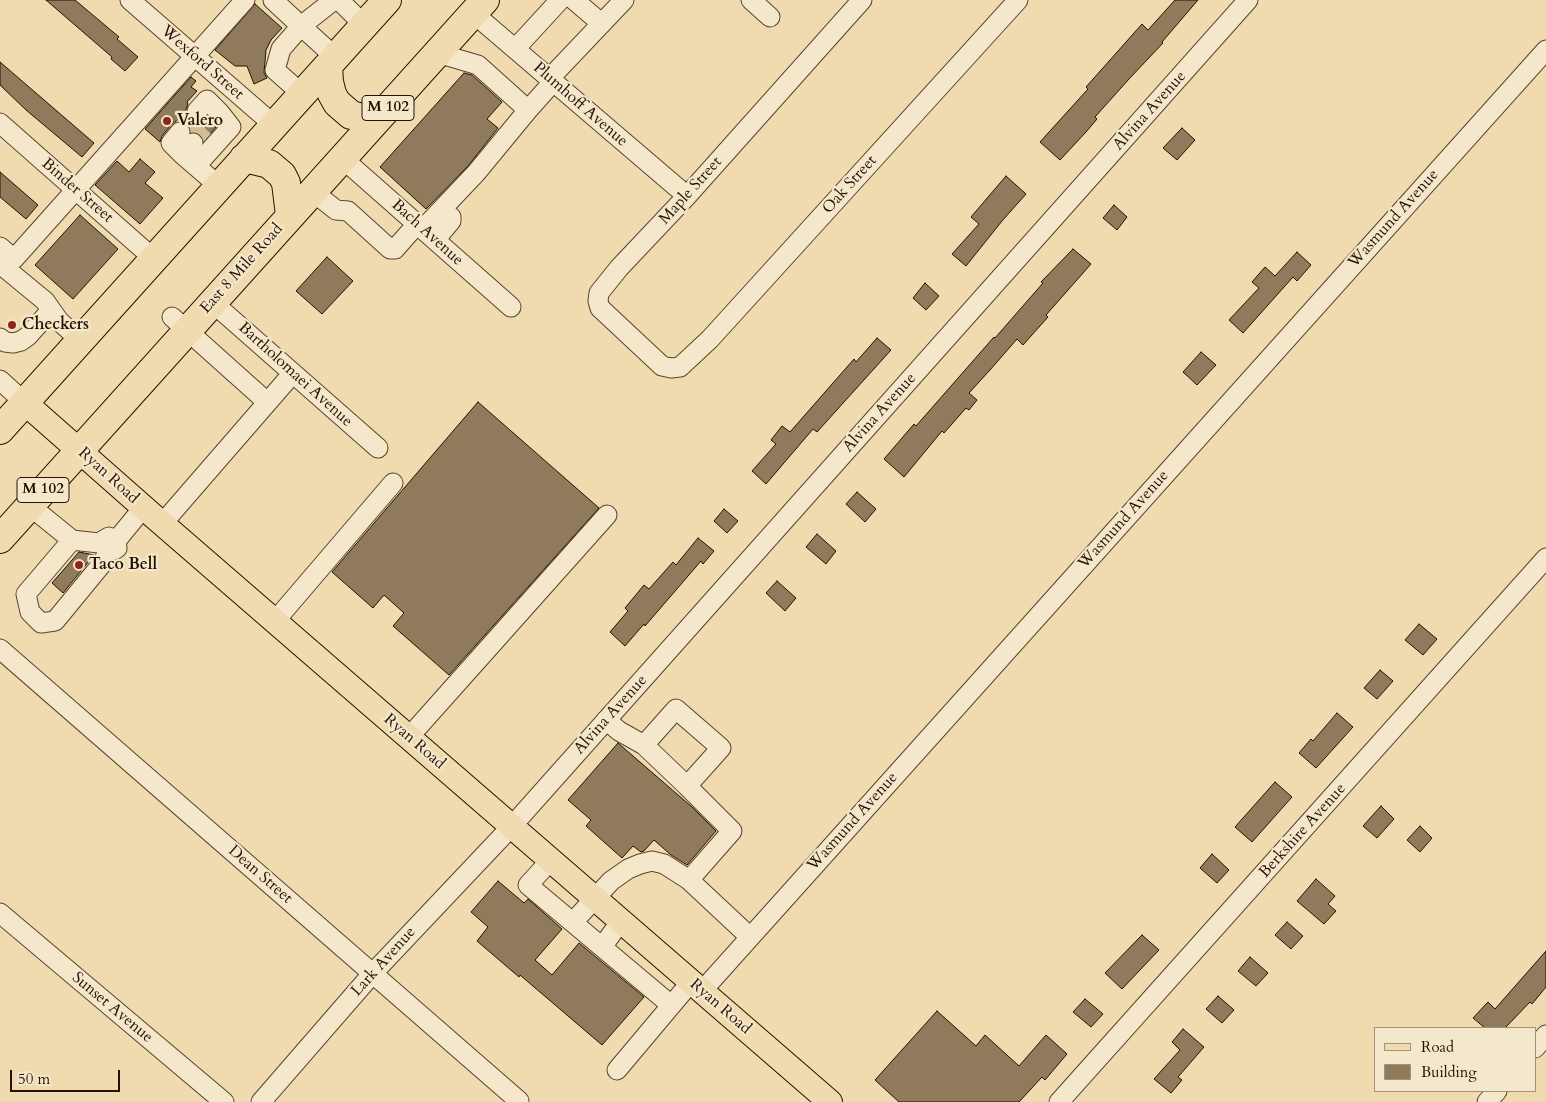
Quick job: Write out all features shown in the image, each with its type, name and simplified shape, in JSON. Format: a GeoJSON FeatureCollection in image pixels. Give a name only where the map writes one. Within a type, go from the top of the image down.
{"type":"FeatureCollection","features":[{"type":"Feature","properties":{"kind":"highway"},"geometry":{"type":"LineString","coordinates":[[0,430],[386,0]]}},
{"type":"Feature","properties":{"kind":"highway","name":"East 8 Mile Road"},"geometry":{"type":"LineString","coordinates":[[0,539],[79,450],[180,323],[212,302],[479,7]]}},
{"type":"Feature","properties":{"kind":"highway"},"geometry":{"type":"LineString","coordinates":[[331,62],[329,82],[337,103],[351,115],[376,121]]}},
{"type":"Feature","properties":{"kind":"highway"},"geometry":{"type":"LineString","coordinates":[[244,158],[269,164],[282,175],[286,183],[290,215]]}},
{"type":"Feature","properties":{"kind":"main road","name":"Ryan Road"},"geometry":{"type":"LineString","coordinates":[[24,402],[162,524],[830,1102]]}},
{"type":"Feature","properties":{"kind":"street","name":"Wexford Street"},"geometry":{"type":"LineString","coordinates":[[130,0],[274,126]]}},
{"type":"Feature","properties":{"kind":"street"},"geometry":{"type":"LineString","coordinates":[[0,247],[14,259],[245,0]]}},
{"type":"Feature","properties":{"kind":"street"},"geometry":{"type":"LineString","coordinates":[[273,0],[301,26],[331,62]]}},
{"type":"Feature","properties":{"kind":"street"},"geometry":{"type":"LineString","coordinates":[[302,94],[275,70],[281,48],[301,26],[334,0]]}},
{"type":"Feature","properties":{"kind":"street"},"geometry":{"type":"LineString","coordinates":[[339,0],[364,25]]}},
{"type":"Feature","properties":{"kind":"street"},"geometry":{"type":"LineString","coordinates":[[515,49],[560,0]]}},
{"type":"Feature","properties":{"kind":"street"},"geometry":{"type":"LineString","coordinates":[[574,0],[601,23]]}},
{"type":"Feature","properties":{"kind":"street"},"geometry":{"type":"LineString","coordinates":[[312,191],[336,210],[348,211],[390,249],[395,249],[425,231],[528,110],[551,80],[624,0]]}},
{"type":"Feature","properties":{"kind":"street"},"geometry":{"type":"LineString","coordinates":[[751,0],[770,16]]}},
{"type":"Feature","properties":{"kind":"street","name":"Maple Street"},"geometry":{"type":"LineString","coordinates":[[680,368],[662,366],[600,308],[598,301],[599,293],[619,268],[687,196],[862,0]]}},
{"type":"Feature","properties":{"kind":"street","name":"Oak Street"},"geometry":{"type":"LineString","coordinates":[[680,368],[710,339],[1018,0]]}},
{"type":"Feature","properties":{"kind":"street","name":"Alvina Avenue"},"geometry":{"type":"LineString","coordinates":[[512,826],[1248,0]]}},
{"type":"Feature","properties":{"kind":"street","name":"Plumhoff Avenue"},"geometry":{"type":"LineString","coordinates":[[479,7],[515,49],[687,196]]}},
{"type":"Feature","properties":{"kind":"street","name":"Wasmund Avenue"},"geometry":{"type":"LineString","coordinates":[[617,1070],[671,1005],[696,986],[750,937],[1546,50]]}},
{"type":"Feature","properties":{"kind":"street"},"geometry":{"type":"LineString","coordinates":[[437,53],[478,65],[528,110]]}},
{"type":"Feature","properties":{"kind":"street"},"geometry":{"type":"LineString","coordinates":[[219,186],[188,149],[231,127],[210,115],[237,94]]}},
{"type":"Feature","properties":{"kind":"street","name":"Binder Street"},"geometry":{"type":"LineString","coordinates":[[0,123],[154,258]]}},
{"type":"Feature","properties":{"kind":"street","name":"Bach Avenue"},"geometry":{"type":"LineString","coordinates":[[342,158],[511,307]]}},
{"type":"Feature","properties":{"kind":"street"},"geometry":{"type":"LineString","coordinates":[[4,266],[44,301],[59,321],[80,340]]}},
{"type":"Feature","properties":{"kind":"street","name":"Bartholomaei Avenue"},"geometry":{"type":"LineString","coordinates":[[212,302],[378,448]]}},
{"type":"Feature","properties":{"kind":"street"},"geometry":{"type":"LineString","coordinates":[[0,338],[4,342],[13,343],[21,341],[28,336],[51,310]]}},
{"type":"Feature","properties":{"kind":"street"},"geometry":{"type":"LineString","coordinates":[[180,323],[267,402]]}},
{"type":"Feature","properties":{"kind":"street"},"geometry":{"type":"LineString","coordinates":[[162,524],[293,373]]}},
{"type":"Feature","properties":{"kind":"street","name":"Ryan Road"},"geometry":{"type":"LineString","coordinates":[[0,380],[24,402]]}},
{"type":"Feature","properties":{"kind":"street"},"geometry":{"type":"LineString","coordinates":[[275,621],[393,483]]}},
{"type":"Feature","properties":{"kind":"street"},"geometry":{"type":"LineString","coordinates":[[30,506],[72,540],[107,547]]}},
{"type":"Feature","properties":{"kind":"street"},"geometry":{"type":"LineString","coordinates":[[72,540],[26,594],[30,612],[41,623],[55,621],[101,565],[107,547],[144,508]]}},
{"type":"Feature","properties":{"kind":"street"},"geometry":{"type":"LineString","coordinates":[[409,737],[607,515]]}},
{"type":"Feature","properties":{"kind":"street","name":"Berkshire Avenue"},"geometry":{"type":"LineString","coordinates":[[1059,1102],[1546,558]]}},
{"type":"Feature","properties":{"kind":"street","name":"Dean Street"},"geometry":{"type":"LineString","coordinates":[[0,649],[519,1101]]}},
{"type":"Feature","properties":{"kind":"street"},"geometry":{"type":"LineString","coordinates":[[644,744],[676,709],[721,748],[688,786]]}},
{"type":"Feature","properties":{"kind":"street"},"geometry":{"type":"LineString","coordinates":[[606,720],[619,731],[644,744],[732,831],[689,880]]}},
{"type":"Feature","properties":{"kind":"street","name":"Lark Avenue"},"geometry":{"type":"LineString","coordinates":[[261,1102],[373,973],[512,826]]}},
{"type":"Feature","properties":{"kind":"street"},"geometry":{"type":"LineString","coordinates":[[551,860],[528,885],[671,1005]]}},
{"type":"Feature","properties":{"kind":"street"},"geometry":{"type":"LineString","coordinates":[[573,922],[611,881],[628,869],[652,861],[664,864],[689,880],[750,937]]}},
{"type":"Feature","properties":{"kind":"street","name":"Sunset Avenue"},"geometry":{"type":"LineString","coordinates":[[0,913],[224,1102]]}},
{"type":"Feature","properties":{"kind":"street"},"geometry":{"type":"LineString","coordinates":[[602,947],[621,921]]}},
{"type":"Feature","properties":{"kind":"street"},"geometry":{"type":"LineString","coordinates":[[622,964],[640,938]]}},
{"type":"Feature","properties":{"kind":"street"},"geometry":{"type":"LineString","coordinates":[[644,981],[663,957]]}},
{"type":"Feature","properties":{"kind":"street"},"geometry":{"type":"LineString","coordinates":[[1536,1047],[1546,1036]]}},
{"type":"Feature","properties":{"kind":"street"},"geometry":{"type":"LineString","coordinates":[[1487,1102],[1496,1092]]}},
{"type":"Feature","properties":{"kind":"building"},"geometry":{"type":"Polygon","coordinates":[[[46,0],[75,0],[119,37],[117,39],[138,57],[125,71],[111,59],[112,57],[46,0]]]}},
{"type":"Feature","properties":{"kind":"building"},"geometry":{"type":"Polygon","coordinates":[[[1175,0],[1198,0],[1163,43],[1095,117],[1097,119],[1060,160],[1040,142],[1088,89],[1086,87],[1142,24],[1148,30],[1175,0]]]}},
{"type":"Feature","properties":{"kind":"building"},"geometry":{"type":"Polygon","coordinates":[[[255,4],[282,28],[271,40],[266,50],[264,73],[267,78],[254,84],[247,66],[235,66],[215,50],[255,4]]]}},
{"type":"Feature","properties":{"kind":"building"},"geometry":{"type":"Polygon","coordinates":[[[0,62],[94,143],[82,157],[26,110],[0,85],[0,62]]]}},
{"type":"Feature","properties":{"kind":"building"},"geometry":{"type":"Polygon","coordinates":[[[464,73],[472,75],[502,102],[487,119],[498,128],[468,166],[426,209],[380,167],[464,73]]]}},
{"type":"Feature","properties":{"kind":"building"},"geometry":{"type":"Polygon","coordinates":[[[191,77],[196,81],[191,87],[197,91],[187,102],[186,115],[195,122],[201,122],[206,118],[216,127],[204,141],[200,134],[191,132],[187,123],[176,121],[162,136],[160,142],[145,129],[191,77]]]}},
{"type":"Feature","properties":{"kind":"building"},"geometry":{"type":"Polygon","coordinates":[[[1182,128],[1195,140],[1177,160],[1163,148],[1182,128]]]}},
{"type":"Feature","properties":{"kind":"building"},"geometry":{"type":"Polygon","coordinates":[[[140,159],[155,172],[145,183],[163,198],[140,224],[95,185],[117,161],[129,172],[140,159]]]}},
{"type":"Feature","properties":{"kind":"building"},"geometry":{"type":"Polygon","coordinates":[[[0,172],[38,205],[26,219],[0,197],[0,172]]]}},
{"type":"Feature","properties":{"kind":"building"},"geometry":{"type":"Polygon","coordinates":[[[1006,176],[1026,194],[966,266],[952,254],[979,224],[971,217],[1006,176]]]}},
{"type":"Feature","properties":{"kind":"building"},"geometry":{"type":"Polygon","coordinates":[[[1114,205],[1127,217],[1117,230],[1103,218],[1114,205]]]}},
{"type":"Feature","properties":{"kind":"building"},"geometry":{"type":"Polygon","coordinates":[[[80,215],[118,249],[73,299],[35,265],[80,215]]]}},
{"type":"Feature","properties":{"kind":"building"},"geometry":{"type":"Polygon","coordinates":[[[1073,249],[1091,264],[1046,315],[1048,317],[1023,345],[1017,339],[969,393],[977,400],[969,410],[966,408],[944,433],[942,431],[904,477],[884,459],[914,424],[916,426],[995,338],[1043,283],[1041,282],[1073,249]]]}},
{"type":"Feature","properties":{"kind":"building"},"geometry":{"type":"Polygon","coordinates":[[[1297,252],[1311,265],[1297,281],[1293,277],[1243,333],[1229,320],[1259,288],[1252,282],[1265,267],[1275,276],[1297,252]]]}},
{"type":"Feature","properties":{"kind":"building"},"geometry":{"type":"Polygon","coordinates":[[[327,257],[353,281],[322,314],[296,291],[327,257]]]}},
{"type":"Feature","properties":{"kind":"building"},"geometry":{"type":"Polygon","coordinates":[[[925,283],[939,296],[926,310],[913,298],[925,283]]]}},
{"type":"Feature","properties":{"kind":"building"},"geometry":{"type":"Polygon","coordinates":[[[877,338],[891,350],[817,432],[813,429],[766,484],[752,471],[776,444],[771,440],[782,426],[790,432],[854,359],[856,362],[877,338]]]}},
{"type":"Feature","properties":{"kind":"building"},"geometry":{"type":"Polygon","coordinates":[[[1201,352],[1216,365],[1197,385],[1183,372],[1201,352]]]}},
{"type":"Feature","properties":{"kind":"building"},"geometry":{"type":"Polygon","coordinates":[[[478,402],[599,508],[449,675],[393,626],[404,613],[384,595],[373,608],[332,572],[478,402]]]}},
{"type":"Feature","properties":{"kind":"building"},"geometry":{"type":"Polygon","coordinates":[[[857,492],[876,509],[865,522],[846,504],[857,492]]]}},
{"type":"Feature","properties":{"kind":"building"},"geometry":{"type":"Polygon","coordinates":[[[724,509],[738,521],[727,533],[714,521],[724,509]]]}},
{"type":"Feature","properties":{"kind":"building"},"geometry":{"type":"Polygon","coordinates":[[[817,534],[836,551],[826,564],[806,547],[817,534]]]}},
{"type":"Feature","properties":{"kind":"building"},"geometry":{"type":"Polygon","coordinates":[[[698,538],[714,551],[703,564],[701,561],[645,626],[644,624],[625,646],[610,632],[628,611],[625,608],[644,585],[649,589],[673,562],[676,565],[698,538]]]}},
{"type":"Feature","properties":{"kind":"building"},"geometry":{"type":"Polygon","coordinates":[[[79,552],[94,555],[63,593],[52,583],[79,552]]]}},
{"type":"Feature","properties":{"kind":"building"},"geometry":{"type":"Polygon","coordinates":[[[777,581],[796,598],[785,611],[766,593],[777,581]]]}},
{"type":"Feature","properties":{"kind":"building"},"geometry":{"type":"Polygon","coordinates":[[[1419,624],[1437,639],[1423,655],[1405,640],[1419,624]]]}},
{"type":"Feature","properties":{"kind":"building"},"geometry":{"type":"Polygon","coordinates":[[[1380,670],[1393,681],[1377,699],[1364,688],[1380,670]]]}},
{"type":"Feature","properties":{"kind":"building"},"geometry":{"type":"Polygon","coordinates":[[[1337,713],[1353,727],[1316,768],[1299,753],[1311,739],[1313,741],[1337,713]]]}},
{"type":"Feature","properties":{"kind":"building"},"geometry":{"type":"Polygon","coordinates":[[[618,743],[692,807],[716,831],[687,865],[671,855],[654,840],[641,852],[633,846],[622,858],[586,826],[591,820],[568,800],[618,743]]]}},
{"type":"Feature","properties":{"kind":"building"},"geometry":{"type":"Polygon","coordinates":[[[1275,782],[1292,797],[1252,842],[1235,827],[1275,782]]]}},
{"type":"Feature","properties":{"kind":"building"},"geometry":{"type":"Polygon","coordinates":[[[1381,806],[1394,819],[1377,838],[1363,826],[1381,806]]]}},
{"type":"Feature","properties":{"kind":"building"},"geometry":{"type":"Polygon","coordinates":[[[1420,826],[1432,838],[1420,852],[1407,840],[1420,826]]]}},
{"type":"Feature","properties":{"kind":"building"},"geometry":{"type":"Polygon","coordinates":[[[1212,854],[1229,870],[1217,883],[1200,868],[1212,854]]]}},
{"type":"Feature","properties":{"kind":"building"},"geometry":{"type":"Polygon","coordinates":[[[1316,879],[1335,896],[1328,904],[1336,911],[1324,924],[1297,901],[1316,879]]]}},
{"type":"Feature","properties":{"kind":"building"},"geometry":{"type":"Polygon","coordinates":[[[498,881],[524,903],[528,899],[562,929],[535,960],[552,975],[579,943],[644,997],[602,1045],[477,941],[488,927],[471,912],[498,881]]]}},
{"type":"Feature","properties":{"kind":"building"},"geometry":{"type":"Polygon","coordinates":[[[1287,922],[1303,936],[1291,949],[1275,935],[1287,922]]]}},
{"type":"Feature","properties":{"kind":"building"},"geometry":{"type":"Polygon","coordinates":[[[1142,935],[1159,950],[1122,989],[1105,973],[1142,935]]]}},
{"type":"Feature","properties":{"kind":"building"},"geometry":{"type":"Polygon","coordinates":[[[1546,951],[1546,987],[1532,1004],[1530,1002],[1506,1027],[1484,1027],[1473,1018],[1488,1002],[1495,1009],[1546,951]]]}},
{"type":"Feature","properties":{"kind":"building"},"geometry":{"type":"Polygon","coordinates":[[[1250,957],[1268,973],[1256,986],[1238,971],[1250,957]]]}},
{"type":"Feature","properties":{"kind":"building"},"geometry":{"type":"Polygon","coordinates":[[[1218,996],[1234,1010],[1222,1023],[1206,1009],[1218,996]]]}},
{"type":"Feature","properties":{"kind":"building"},"geometry":{"type":"Polygon","coordinates":[[[1085,999],[1103,1014],[1091,1027],[1073,1012],[1085,999]]]}},
{"type":"Feature","properties":{"kind":"building"},"geometry":{"type":"Polygon","coordinates":[[[937,1011],[976,1046],[985,1035],[1019,1066],[1046,1035],[1067,1054],[1045,1080],[1042,1077],[1019,1102],[899,1102],[875,1080],[937,1011]]]}},
{"type":"Feature","properties":{"kind":"building"},"geometry":{"type":"Polygon","coordinates":[[[1183,1029],[1204,1047],[1178,1077],[1182,1080],[1171,1093],[1154,1079],[1180,1050],[1172,1042],[1183,1029]]]}},
{"type":"Feature","properties":{"kind":"tunnel"},"geometry":{"type":"LineString","coordinates":[[180,132],[197,111]]}},
{"type":"Feature","properties":{"kind":"tunnel"},"geometry":{"type":"LineString","coordinates":[[193,143],[212,123]]}},
{"type":"Feature","properties":{"kind":"place","name":"Valero"},"geometry":{"type":"Point","coordinates":[167,121]}},
{"type":"Feature","properties":{"kind":"place","name":"Checkers"},"geometry":{"type":"Point","coordinates":[12,325]}},
{"type":"Feature","properties":{"kind":"place","name":"Taco Bell"},"geometry":{"type":"Point","coordinates":[79,565]}}]}
